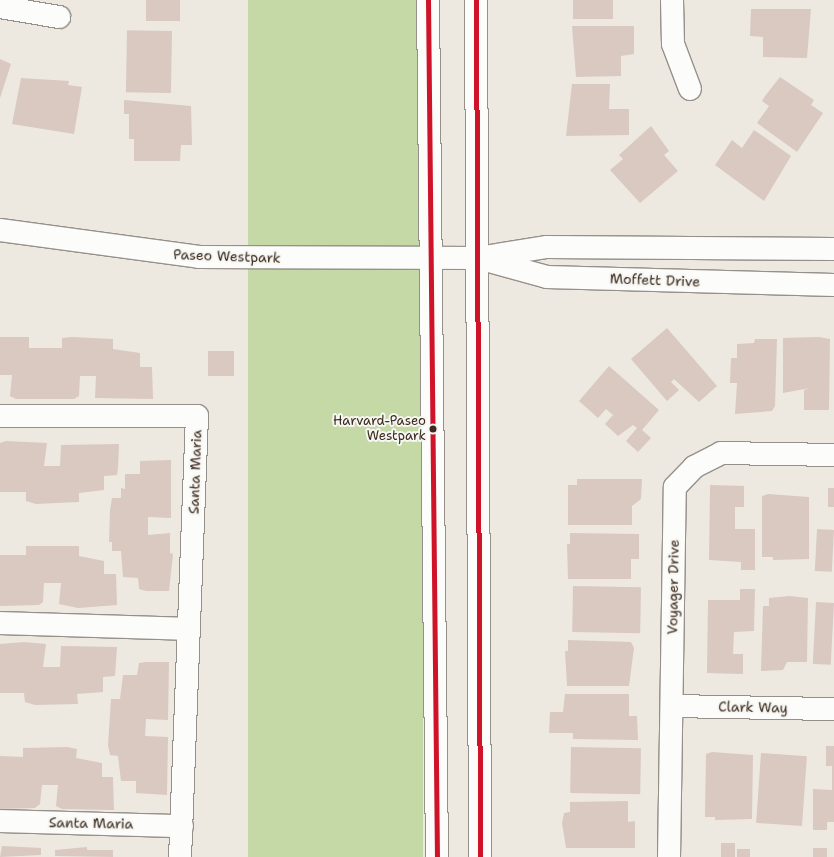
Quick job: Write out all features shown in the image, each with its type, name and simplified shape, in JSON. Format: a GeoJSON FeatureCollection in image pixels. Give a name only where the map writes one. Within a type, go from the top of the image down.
{"type":"FeatureCollection","features":[{"type":"Feature","properties":{"kind":"street"},"geometry":{"type":"LineString","coordinates":[[428,0],[432,258],[437,857]]}},
{"type":"Feature","properties":{"kind":"street"},"geometry":{"type":"LineString","coordinates":[[476,0],[480,857]]}},
{"type":"Feature","properties":{"kind":"street"},"geometry":{"type":"LineString","coordinates":[[672,0],[673,44],[690,90]]}},
{"type":"Feature","properties":{"kind":"street"},"geometry":{"type":"LineString","coordinates":[[0,7],[59,17]]}},
{"type":"Feature","properties":{"kind":"street","name":"Paseo Westpark"},"geometry":{"type":"LineString","coordinates":[[0,230],[199,257],[432,258]]}},
{"type":"Feature","properties":{"kind":"street","name":"Moffett Drive"},"geometry":{"type":"LineString","coordinates":[[432,258],[478,258],[547,247],[834,249]]}},
{"type":"Feature","properties":{"kind":"street","name":"Moffett Drive"},"geometry":{"type":"LineString","coordinates":[[478,258],[547,277],[834,285]]}},
{"type":"Feature","properties":{"kind":"street","name":"Santa Maria"},"geometry":{"type":"LineString","coordinates":[[0,416],[197,416],[180,857]]}},
{"type":"Feature","properties":{"kind":"street","name":"Voyager Drive"},"geometry":{"type":"LineString","coordinates":[[669,857],[675,486],[694,467],[721,453],[834,455]]}},
{"type":"Feature","properties":{"kind":"street"},"geometry":{"type":"LineString","coordinates":[[0,623],[189,629]]}},
{"type":"Feature","properties":{"kind":"street","name":"Clark Way"},"geometry":{"type":"LineString","coordinates":[[672,706],[834,708]]}},
{"type":"Feature","properties":{"kind":"street","name":"Santa Maria"},"geometry":{"type":"LineString","coordinates":[[0,821],[182,826]]}},
{"type":"Feature","properties":{"kind":"green space"},"geometry":{"type":"Polygon","coordinates":[[[248,0],[423,0],[423,857],[248,857],[248,0]]]}},
{"type":"Feature","properties":{"kind":"building"},"geometry":{"type":"Polygon","coordinates":[[[146,0],[180,0],[180,21],[146,21],[146,0]]]}},
{"type":"Feature","properties":{"kind":"building"},"geometry":{"type":"Polygon","coordinates":[[[573,0],[613,0],[613,19],[573,19],[573,0]]]}},
{"type":"Feature","properties":{"kind":"building"},"geometry":{"type":"Polygon","coordinates":[[[751,9],[811,9],[807,58],[763,57],[763,37],[750,36],[751,9]]]}},
{"type":"Feature","properties":{"kind":"building"},"geometry":{"type":"Polygon","coordinates":[[[572,26],[634,26],[634,54],[621,56],[621,76],[576,77],[572,26]]]}},
{"type":"Feature","properties":{"kind":"building"},"geometry":{"type":"Polygon","coordinates":[[[127,30],[172,31],[171,93],[126,92],[127,30]]]}},
{"type":"Feature","properties":{"kind":"building"},"geometry":{"type":"Polygon","coordinates":[[[0,59],[11,64],[0,98],[0,59]]]}},
{"type":"Feature","properties":{"kind":"building"},"geometry":{"type":"Polygon","coordinates":[[[780,77],[814,100],[811,105],[823,113],[797,152],[757,123],[769,106],[762,101],[780,77]]]}},
{"type":"Feature","properties":{"kind":"building"},"geometry":{"type":"Polygon","coordinates":[[[21,78],[69,81],[68,85],[82,87],[74,134],[12,124],[21,78]]]}},
{"type":"Feature","properties":{"kind":"building"},"geometry":{"type":"Polygon","coordinates":[[[572,84],[610,84],[609,109],[629,109],[629,135],[566,136],[572,84]]]}},
{"type":"Feature","properties":{"kind":"building"},"geometry":{"type":"Polygon","coordinates":[[[124,100],[191,106],[192,145],[181,145],[180,161],[134,161],[134,139],[129,139],[129,114],[124,114],[124,100]]]}},
{"type":"Feature","properties":{"kind":"building"},"geometry":{"type":"Polygon","coordinates":[[[651,126],[669,151],[664,155],[678,171],[640,203],[610,170],[623,159],[619,155],[651,126]]]}},
{"type":"Feature","properties":{"kind":"building"},"geometry":{"type":"Polygon","coordinates":[[[754,130],[791,156],[764,201],[715,165],[732,140],[742,148],[754,130]]]}},
{"type":"Feature","properties":{"kind":"building"},"geometry":{"type":"Polygon","coordinates":[[[667,328],[717,386],[699,402],[674,379],[671,382],[679,390],[667,401],[631,359],[667,328]]]}},
{"type":"Feature","properties":{"kind":"building"},"geometry":{"type":"Polygon","coordinates":[[[0,337],[29,337],[29,348],[62,348],[62,338],[113,339],[113,349],[140,353],[140,367],[152,367],[153,399],[95,398],[96,376],[80,376],[79,396],[74,399],[16,399],[10,396],[12,375],[0,375],[0,337]]]}},
{"type":"Feature","properties":{"kind":"building"},"geometry":{"type":"Polygon","coordinates":[[[819,337],[830,339],[829,410],[804,410],[804,390],[810,388],[783,393],[783,338],[819,337]]]}},
{"type":"Feature","properties":{"kind":"building"},"geometry":{"type":"Polygon","coordinates":[[[755,339],[777,339],[775,406],[772,411],[735,414],[737,383],[730,383],[731,358],[737,358],[737,344],[754,343],[755,339]]]}},
{"type":"Feature","properties":{"kind":"building"},"geometry":{"type":"Polygon","coordinates":[[[208,351],[234,351],[234,376],[208,376],[208,351]]]}},
{"type":"Feature","properties":{"kind":"building"},"geometry":{"type":"Polygon","coordinates":[[[609,366],[659,410],[642,430],[651,438],[638,452],[626,441],[637,428],[633,425],[618,436],[605,424],[613,415],[606,409],[598,418],[579,401],[609,366]]]}},
{"type":"Feature","properties":{"kind":"building"},"geometry":{"type":"Polygon","coordinates":[[[6,441],[47,443],[44,466],[60,466],[61,445],[119,444],[117,475],[104,476],[104,490],[79,493],[79,502],[36,504],[26,501],[26,492],[0,492],[0,443],[6,441]]]}},
{"type":"Feature","properties":{"kind":"building"},"geometry":{"type":"Polygon","coordinates":[[[171,460],[171,518],[148,517],[148,535],[170,533],[170,553],[173,554],[169,591],[146,591],[139,589],[138,578],[123,577],[121,551],[112,551],[112,542],[109,542],[112,498],[121,498],[121,488],[125,489],[125,474],[140,474],[140,461],[171,460]]]}},
{"type":"Feature","properties":{"kind":"building"},"geometry":{"type":"Polygon","coordinates":[[[577,479],[642,479],[641,499],[632,506],[632,525],[568,525],[568,485],[577,485],[577,479]]]}},
{"type":"Feature","properties":{"kind":"building"},"geometry":{"type":"Polygon","coordinates":[[[710,485],[744,486],[744,507],[735,507],[735,529],[755,529],[755,570],[741,570],[741,562],[709,560],[710,485]]]}},
{"type":"Feature","properties":{"kind":"building"},"geometry":{"type":"Polygon","coordinates":[[[828,488],[834,488],[834,507],[828,507],[828,488]]]}},
{"type":"Feature","properties":{"kind":"building"},"geometry":{"type":"Polygon","coordinates":[[[768,494],[809,497],[809,559],[773,560],[773,557],[762,557],[762,496],[768,494]]]}},
{"type":"Feature","properties":{"kind":"building"},"geometry":{"type":"Polygon","coordinates":[[[817,529],[834,530],[832,572],[815,571],[817,529]]]}},
{"type":"Feature","properties":{"kind":"building"},"geometry":{"type":"Polygon","coordinates":[[[570,533],[639,534],[639,559],[631,559],[631,579],[568,579],[567,544],[570,544],[570,533]]]}},
{"type":"Feature","properties":{"kind":"building"},"geometry":{"type":"Polygon","coordinates":[[[26,546],[79,546],[79,556],[104,561],[104,574],[116,574],[117,605],[78,608],[59,604],[61,583],[44,583],[43,602],[39,605],[0,606],[0,555],[26,555],[26,546]]]}},
{"type":"Feature","properties":{"kind":"building"},"geometry":{"type":"Polygon","coordinates":[[[573,586],[641,587],[640,633],[572,632],[573,586]]]}},
{"type":"Feature","properties":{"kind":"building"},"geometry":{"type":"Polygon","coordinates":[[[740,589],[755,589],[754,631],[734,632],[733,654],[743,654],[743,674],[707,673],[708,600],[740,600],[740,589]]]}},
{"type":"Feature","properties":{"kind":"building"},"geometry":{"type":"Polygon","coordinates":[[[789,596],[808,598],[807,662],[787,662],[783,670],[761,671],[763,606],[769,606],[769,598],[789,596]]]}},
{"type":"Feature","properties":{"kind":"building"},"geometry":{"type":"Polygon","coordinates":[[[816,602],[834,603],[831,665],[813,664],[816,602]]]}},
{"type":"Feature","properties":{"kind":"building"},"geometry":{"type":"Polygon","coordinates":[[[568,640],[631,642],[634,648],[629,686],[567,686],[565,651],[568,651],[568,640]]]}},
{"type":"Feature","properties":{"kind":"building"},"geometry":{"type":"Polygon","coordinates":[[[24,642],[46,644],[43,667],[60,667],[61,646],[117,647],[115,676],[103,677],[103,692],[77,694],[78,704],[35,705],[25,702],[24,693],[0,693],[0,644],[24,642]]]}},
{"type":"Feature","properties":{"kind":"building"},"geometry":{"type":"Polygon","coordinates":[[[169,662],[168,720],[146,719],[145,736],[168,737],[167,795],[136,793],[136,781],[121,781],[118,756],[110,755],[108,745],[111,699],[120,699],[123,675],[137,675],[139,663],[169,662]]]}},
{"type":"Feature","properties":{"kind":"building"},"geometry":{"type":"Polygon","coordinates":[[[565,694],[629,694],[629,716],[637,716],[638,740],[573,739],[573,733],[549,733],[550,712],[563,712],[565,694]]]}},
{"type":"Feature","properties":{"kind":"building"},"geometry":{"type":"Polygon","coordinates":[[[826,746],[834,746],[834,822],[827,822],[827,830],[813,830],[813,789],[832,790],[832,766],[826,766],[826,746]]]}},
{"type":"Feature","properties":{"kind":"building"},"geometry":{"type":"Polygon","coordinates":[[[67,747],[77,749],[76,758],[102,763],[102,777],[113,777],[114,810],[62,809],[56,806],[58,785],[42,785],[40,804],[35,808],[0,809],[0,756],[23,757],[23,748],[67,747]]]}},
{"type":"Feature","properties":{"kind":"building"},"geometry":{"type":"Polygon","coordinates":[[[571,747],[641,748],[640,794],[570,793],[571,747]]]}},
{"type":"Feature","properties":{"kind":"building"},"geometry":{"type":"Polygon","coordinates":[[[712,752],[753,755],[752,819],[715,820],[715,817],[705,817],[706,754],[712,752]]]}},
{"type":"Feature","properties":{"kind":"building"},"geometry":{"type":"Polygon","coordinates":[[[761,753],[807,756],[802,826],[756,823],[761,753]]]}},
{"type":"Feature","properties":{"kind":"building"},"geometry":{"type":"Polygon","coordinates":[[[628,801],[628,822],[635,821],[635,848],[566,848],[562,823],[564,813],[570,812],[570,802],[628,801]]]}},
{"type":"Feature","properties":{"kind":"building"},"geometry":{"type":"Polygon","coordinates":[[[721,843],[735,843],[735,857],[721,857],[721,843]]]}},
{"type":"Feature","properties":{"kind":"building"},"geometry":{"type":"Polygon","coordinates":[[[2,846],[41,848],[41,855],[0,857],[2,846]]]}},
{"type":"Feature","properties":{"kind":"building"},"geometry":{"type":"Polygon","coordinates":[[[87,847],[87,850],[113,850],[113,857],[55,856],[55,850],[87,847]]]}},
{"type":"Feature","properties":{"kind":"building"},"geometry":{"type":"Polygon","coordinates":[[[813,848],[827,848],[827,857],[813,857],[813,848]]]}},
{"type":"Feature","properties":{"kind":"building"},"geometry":{"type":"Polygon","coordinates":[[[737,849],[750,849],[750,857],[737,857],[737,849]]]}},
{"type":"Feature","properties":{"kind":"transit line"},"geometry":{"type":"LineString","coordinates":[[428,0],[437,857]]}},
{"type":"Feature","properties":{"kind":"transit line"},"geometry":{"type":"LineString","coordinates":[[476,0],[480,857]]}},
{"type":"Feature","properties":{"kind":"place","name":"Harvard-Paseo Westpark"},"geometry":{"type":"Point","coordinates":[433,429]}}]}
